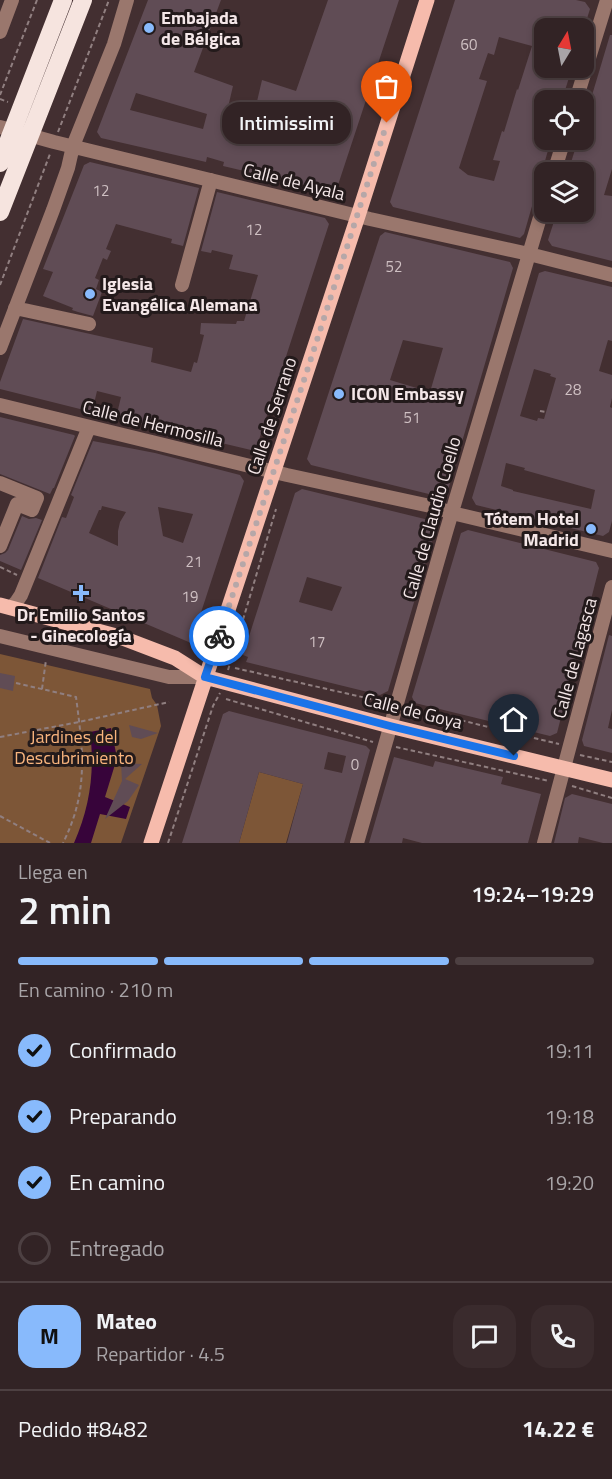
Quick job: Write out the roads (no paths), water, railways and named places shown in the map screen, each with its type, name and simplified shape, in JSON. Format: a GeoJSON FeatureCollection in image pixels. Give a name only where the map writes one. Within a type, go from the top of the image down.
{"type":"FeatureCollection","features":[{"type":"Feature","properties":{"kind":"highway"},"geometry":{"type":"LineString","coordinates":[[0,163],[63,0]]}},
{"type":"Feature","properties":{"kind":"highway"},"geometry":{"type":"LineString","coordinates":[[0,212],[14,131],[83,0]]}},
{"type":"Feature","properties":{"kind":"main road","name":"Calle de Serrano"},"geometry":{"type":"LineString","coordinates":[[151,843],[427,0]]}},
{"type":"Feature","properties":{"kind":"main road","name":"Calle de Goya"},"geometry":{"type":"LineString","coordinates":[[5,606],[120,637],[175,658],[205,677],[390,726],[562,776],[612,780]]}},
{"type":"Feature","properties":{"kind":"street"},"geometry":{"type":"LineString","coordinates":[[0,32],[12,0]]}},
{"type":"Feature","properties":{"kind":"street"},"geometry":{"type":"LineString","coordinates":[[114,44],[127,0]]}},
{"type":"Feature","properties":{"kind":"street"},"geometry":{"type":"LineString","coordinates":[[0,348],[53,210],[73,146],[114,44],[135,0]]}},
{"type":"Feature","properties":{"kind":"street"},"geometry":{"type":"LineString","coordinates":[[579,90],[607,0]]}},
{"type":"Feature","properties":{"kind":"street","name":"Calle de Ayala"},"geometry":{"type":"LineString","coordinates":[[14,131],[358,216],[612,275]]}},
{"type":"Feature","properties":{"kind":"street"},"geometry":{"type":"LineString","coordinates":[[182,285],[211,180]]}},
{"type":"Feature","properties":{"kind":"street","name":"Calle de Claudio Coello"},"geometry":{"type":"LineString","coordinates":[[357,843],[539,222]]}},
{"type":"Feature","properties":{"kind":"street"},"geometry":{"type":"LineString","coordinates":[[15,308],[89,324]]}},
{"type":"Feature","properties":{"kind":"street","name":"Calle de Hermosilla"},"geometry":{"type":"LineString","coordinates":[[0,405],[612,551]]}},
{"type":"Feature","properties":{"kind":"street"},"geometry":{"type":"LineString","coordinates":[[5,606],[17,601],[89,427]]}},
{"type":"Feature","properties":{"kind":"street"},"geometry":{"type":"LineString","coordinates":[[0,483],[37,498],[32,510],[17,504],[0,546]]}},
{"type":"Feature","properties":{"kind":"street","name":"Calle de Lagasca"},"geometry":{"type":"LineString","coordinates":[[544,843],[612,587]]}},
{"type":"Feature","properties":{"kind":"street","name":"Calle de Goya"},"geometry":{"type":"LineString","coordinates":[[0,636],[169,677],[205,677]]}},
{"type":"Feature","properties":{"kind":"place","name":"Embajada de Bélgica"},"geometry":{"type":"Point","coordinates":[149,28]}},
{"type":"Feature","properties":{"kind":"place","name":"Intimissimi"},"geometry":{"type":"Point","coordinates":[387,123]}},
{"type":"Feature","properties":{"kind":"place","name":"Iglesia Evangélica Alemana"},"geometry":{"type":"Point","coordinates":[90,294]}},
{"type":"Feature","properties":{"kind":"place","name":"ICON Embassy"},"geometry":{"type":"Point","coordinates":[339,394]}},
{"type":"Feature","properties":{"kind":"place","name":"Tótem Hotel Madrid"},"geometry":{"type":"Point","coordinates":[591,529]}},
{"type":"Feature","properties":{"kind":"place","name":"Dr Emilio Santos - Ginecología"},"geometry":{"type":"Point","coordinates":[81,593]}},
{"type":"Feature","properties":{"kind":"park label","name":"Jardines del Descubrimiento"},"geometry":{"type":"Point","coordinates":[74,747]}}]}
